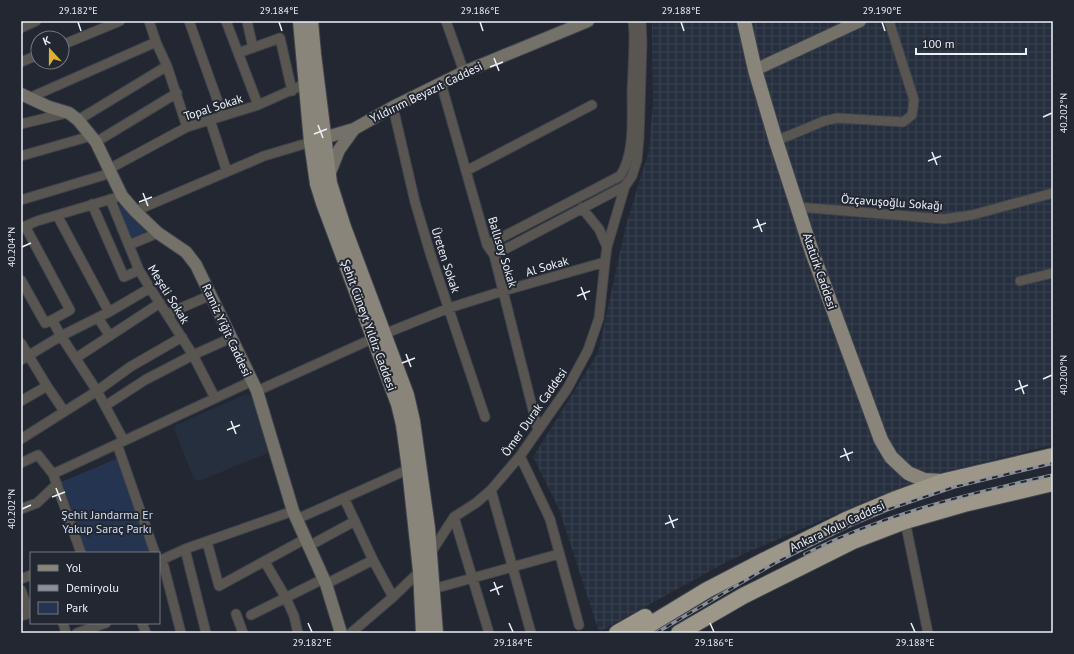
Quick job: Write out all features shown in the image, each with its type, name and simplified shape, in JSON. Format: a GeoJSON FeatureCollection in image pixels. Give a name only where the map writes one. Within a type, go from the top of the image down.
{"type":"FeatureCollection","features":[{"type":"Feature","properties":{"kind":"highway","name":"Ankara Yolu Caddesi"},"geometry":{"type":"LineString","coordinates":[[636,633],[707,590],[771,557],[893,500],[945,481],[1053,456]]}},
{"type":"Feature","properties":{"kind":"highway","name":"Ankara Yolu Caddesi"},"geometry":{"type":"LineString","coordinates":[[679,633],[743,596],[853,541],[905,521],[964,504],[1053,483]]}},
{"type":"Feature","properties":{"kind":"highway"},"geometry":{"type":"LineString","coordinates":[[617,633],[728,569],[814,532],[848,520]]}},
{"type":"Feature","properties":{"kind":"highway"},"geometry":{"type":"LineString","coordinates":[[695,633],[767,587],[807,564]]}},
{"type":"Feature","properties":{"kind":"main road","name":"Şehit Cüneyt Yıldız Caddesi"},"geometry":{"type":"LineString","coordinates":[[300,21],[305,84],[318,140],[330,183],[379,336],[403,424],[420,571],[423,633]]}},
{"type":"Feature","properties":{"kind":"main road","name":"Şehit Cüneyt Yıldız Caddesi"},"geometry":{"type":"LineString","coordinates":[[311,21],[318,140],[317,184],[323,203],[379,336]]}},
{"type":"Feature","properties":{"kind":"main road","name":"Yıldırım Beyazıt Caddesi"},"geometry":{"type":"LineString","coordinates":[[318,140],[354,128],[464,72],[588,21]]}},
{"type":"Feature","properties":{"kind":"main road","name":"Atatürk Caddesi"},"geometry":{"type":"LineString","coordinates":[[744,21],[755,70],[812,252],[882,440],[891,457],[908,473],[924,480],[945,481]]}},
{"type":"Feature","properties":{"kind":"main road"},"geometry":{"type":"LineString","coordinates":[[755,70],[860,21]]}},
{"type":"Feature","properties":{"kind":"main road"},"geometry":{"type":"LineString","coordinates":[[25,96],[73,116]]}},
{"type":"Feature","properties":{"kind":"main road","name":"Ramiz Yiğit Caddesi"},"geometry":{"type":"LineString","coordinates":[[73,116],[94,139],[122,196],[158,233],[186,252],[196,265],[254,386],[295,515],[324,581],[341,633]]}},
{"type":"Feature","properties":{"kind":"main road","name":"Yıldırım Beyazıt Caddesi"},"geometry":{"type":"LineString","coordinates":[[329,176],[339,150],[354,128]]}},
{"type":"Feature","properties":{"kind":"main road"},"geometry":{"type":"LineString","coordinates":[[379,336],[407,395],[413,421],[428,528],[436,633]]}},
{"type":"Feature","properties":{"kind":"street"},"geometry":{"type":"LineString","coordinates":[[21,28],[36,21]]}},
{"type":"Feature","properties":{"kind":"street"},"geometry":{"type":"LineString","coordinates":[[70,42],[120,21]]}},
{"type":"Feature","properties":{"kind":"street"},"geometry":{"type":"LineString","coordinates":[[149,21],[156,42],[167,66],[187,127]]}},
{"type":"Feature","properties":{"kind":"street"},"geometry":{"type":"LineString","coordinates":[[189,21],[223,116]]}},
{"type":"Feature","properties":{"kind":"street"},"geometry":{"type":"LineString","coordinates":[[226,21],[258,105]]}},
{"type":"Feature","properties":{"kind":"street"},"geometry":{"type":"LineString","coordinates":[[247,21],[254,48]]}},
{"type":"Feature","properties":{"kind":"street"},"geometry":{"type":"LineString","coordinates":[[446,21],[464,72]]}},
{"type":"Feature","properties":{"kind":"street"},"geometry":{"type":"LineString","coordinates":[[487,244],[620,176],[624,170],[628,161],[632,131],[633,21]]}},
{"type":"Feature","properties":{"kind":"street","name":"Ömer Durak Caddesi"},"geometry":{"type":"LineString","coordinates":[[430,554],[454,517],[476,503],[491,490],[520,456],[567,388],[588,350],[599,318],[607,246],[624,186],[632,176],[637,160],[642,43],[641,21]]}},
{"type":"Feature","properties":{"kind":"street"},"geometry":{"type":"LineString","coordinates":[[776,141],[824,121],[837,118],[903,122],[912,115],[914,100],[889,21]]}},
{"type":"Feature","properties":{"kind":"street"},"geometry":{"type":"LineString","coordinates":[[238,53],[280,38],[292,91]]}},
{"type":"Feature","properties":{"kind":"street"},"geometry":{"type":"LineString","coordinates":[[25,96],[156,42]]}},
{"type":"Feature","properties":{"kind":"street"},"geometry":{"type":"LineString","coordinates":[[21,124],[73,116],[167,66]]}},
{"type":"Feature","properties":{"kind":"street","name":"Ballısoy Sokak"},"geometry":{"type":"LineString","coordinates":[[441,83],[487,244],[494,255],[538,430]]}},
{"type":"Feature","properties":{"kind":"street","name":"Topal Sokak"},"geometry":{"type":"LineString","coordinates":[[21,200],[110,171],[187,127],[258,105],[305,84]]}},
{"type":"Feature","properties":{"kind":"street"},"geometry":{"type":"LineString","coordinates":[[21,156],[94,139],[177,94]]}},
{"type":"Feature","properties":{"kind":"street"},"geometry":{"type":"LineString","coordinates":[[466,171],[592,105]]}},
{"type":"Feature","properties":{"kind":"street","name":"Üreten Sokak"},"geometry":{"type":"LineString","coordinates":[[393,107],[415,202],[431,256],[485,417]]}},
{"type":"Feature","properties":{"kind":"street"},"geometry":{"type":"LineString","coordinates":[[210,120],[227,172]]}},
{"type":"Feature","properties":{"kind":"street"},"geometry":{"type":"LineString","coordinates":[[135,211],[264,156],[318,140]]}},
{"type":"Feature","properties":{"kind":"street"},"geometry":{"type":"LineString","coordinates":[[494,255],[624,186],[620,176]]}},
{"type":"Feature","properties":{"kind":"street","name":"Özçavuşoğlu Sokağı"},"geometry":{"type":"LineString","coordinates":[[798,207],[944,219],[972,215],[1053,194]]}},
{"type":"Feature","properties":{"kind":"street"},"geometry":{"type":"LineString","coordinates":[[21,280],[45,323],[70,310],[23,227],[57,214],[122,196]]}},
{"type":"Feature","properties":{"kind":"street","name":"Meşeli Sokak"},"geometry":{"type":"LineString","coordinates":[[110,199],[139,270],[193,355],[215,398]]}},
{"type":"Feature","properties":{"kind":"street"},"geometry":{"type":"LineString","coordinates":[[92,204],[124,277],[139,270]]}},
{"type":"Feature","properties":{"kind":"street"},"geometry":{"type":"LineString","coordinates":[[582,208],[598,229],[607,246]]}},
{"type":"Feature","properties":{"kind":"street"},"geometry":{"type":"LineString","coordinates":[[57,214],[109,312]]}},
{"type":"Feature","properties":{"kind":"street"},"geometry":{"type":"LineString","coordinates":[[129,245],[158,233]]}},
{"type":"Feature","properties":{"kind":"street","name":"Al Sokak"},"geometry":{"type":"LineString","coordinates":[[53,474],[215,398],[254,386],[448,308],[605,262]]}},
{"type":"Feature","properties":{"kind":"street"},"geometry":{"type":"LineString","coordinates":[[1020,281],[1053,273]]}},
{"type":"Feature","properties":{"kind":"street"},"geometry":{"type":"LineString","coordinates":[[25,357],[150,288]]}},
{"type":"Feature","properties":{"kind":"street"},"geometry":{"type":"LineString","coordinates":[[168,314],[211,295]]}},
{"type":"Feature","properties":{"kind":"street"},"geometry":{"type":"LineString","coordinates":[[76,358],[160,303]]}},
{"type":"Feature","properties":{"kind":"street"},"geometry":{"type":"LineString","coordinates":[[98,318],[110,336]]}},
{"type":"Feature","properties":{"kind":"street"},"geometry":{"type":"LineString","coordinates":[[52,320],[105,406],[120,442],[155,552]]}},
{"type":"Feature","properties":{"kind":"street"},"geometry":{"type":"LineString","coordinates":[[21,439],[97,391],[130,367],[182,337]]}},
{"type":"Feature","properties":{"kind":"street"},"geometry":{"type":"LineString","coordinates":[[105,406],[145,380],[193,355],[231,338]]}},
{"type":"Feature","properties":{"kind":"street"},"geometry":{"type":"LineString","coordinates":[[21,343],[25,357],[64,411]]}},
{"type":"Feature","properties":{"kind":"street"},"geometry":{"type":"LineString","coordinates":[[21,401],[47,386]]}},
{"type":"Feature","properties":{"kind":"street"},"geometry":{"type":"LineString","coordinates":[[21,463],[38,455],[53,474],[81,552]]}},
{"type":"Feature","properties":{"kind":"street"},"geometry":{"type":"LineString","coordinates":[[520,456],[550,519],[579,625]]}},
{"type":"Feature","properties":{"kind":"street"},"geometry":{"type":"LineString","coordinates":[[178,632],[161,560],[185,549],[295,515],[344,498],[409,469]]}},
{"type":"Feature","properties":{"kind":"street"},"geometry":{"type":"LineString","coordinates":[[21,509],[37,503],[57,484]]}},
{"type":"Feature","properties":{"kind":"street"},"geometry":{"type":"LineString","coordinates":[[491,490],[532,633]]}},
{"type":"Feature","properties":{"kind":"street"},"geometry":{"type":"LineString","coordinates":[[344,498],[373,560],[393,597]]}},
{"type":"Feature","properties":{"kind":"street"},"geometry":{"type":"LineString","coordinates":[[454,517],[489,633]]}},
{"type":"Feature","properties":{"kind":"street"},"geometry":{"type":"LineString","coordinates":[[207,542],[219,586],[265,562],[355,521]]}},
{"type":"Feature","properties":{"kind":"street"},"geometry":{"type":"LineString","coordinates":[[905,521],[928,633]]}},
{"type":"Feature","properties":{"kind":"street"},"geometry":{"type":"LineString","coordinates":[[185,549],[206,633]]}},
{"type":"Feature","properties":{"kind":"street"},"geometry":{"type":"LineString","coordinates":[[433,589],[559,554]]}},
{"type":"Feature","properties":{"kind":"street"},"geometry":{"type":"LineString","coordinates":[[251,615],[373,560]]}},
{"type":"Feature","properties":{"kind":"street"},"geometry":{"type":"LineString","coordinates":[[265,562],[286,598],[294,616],[298,633]]}},
{"type":"Feature","properties":{"kind":"street"},"geometry":{"type":"LineString","coordinates":[[351,633],[393,597],[420,571]]}},
{"type":"Feature","properties":{"kind":"street"},"geometry":{"type":"LineString","coordinates":[[21,590],[27,614]]}},
{"type":"Feature","properties":{"kind":"street"},"geometry":{"type":"LineString","coordinates":[[236,614],[243,633]]}},
{"type":"Feature","properties":{"kind":"street"},"geometry":{"type":"LineString","coordinates":[[77,633],[103,624]]}},
{"type":"Feature","properties":{"kind":"shaded area"},"geometry":{"type":"Polygon","coordinates":[[[652,21],[1053,21],[1053,445],[935,474],[871,499],[730,560],[599,632],[559,509],[533,457],[598,353],[626,225],[649,150],[653,104],[652,21]]]}},
{"type":"Feature","properties":{"kind":"shaded area"},"geometry":{"type":"Polygon","coordinates":[[[246,394],[253,397],[268,453],[199,481],[194,479],[174,429],[176,425],[246,394]]]}},
{"type":"Feature","properties":{"kind":"green space"},"geometry":{"type":"Polygon","coordinates":[[[121,204],[148,234],[130,242],[116,206],[121,204]]]}},
{"type":"Feature","properties":{"kind":"green space","name":"Şehit Jandarma Er Yakup Saraç Parkı"},"geometry":{"type":"Polygon","coordinates":[[[118,458],[152,552],[84,552],[61,482],[118,458]]]}},
{"type":"Feature","properties":{"kind":"railway"},"geometry":{"type":"LineString","coordinates":[[656,633],[773,564],[850,525],[889,509],[954,487],[1053,463]]}},
{"type":"Feature","properties":{"kind":"railway"},"geometry":{"type":"LineString","coordinates":[[805,554],[865,527],[896,516],[958,498],[1053,475]]}}]}
